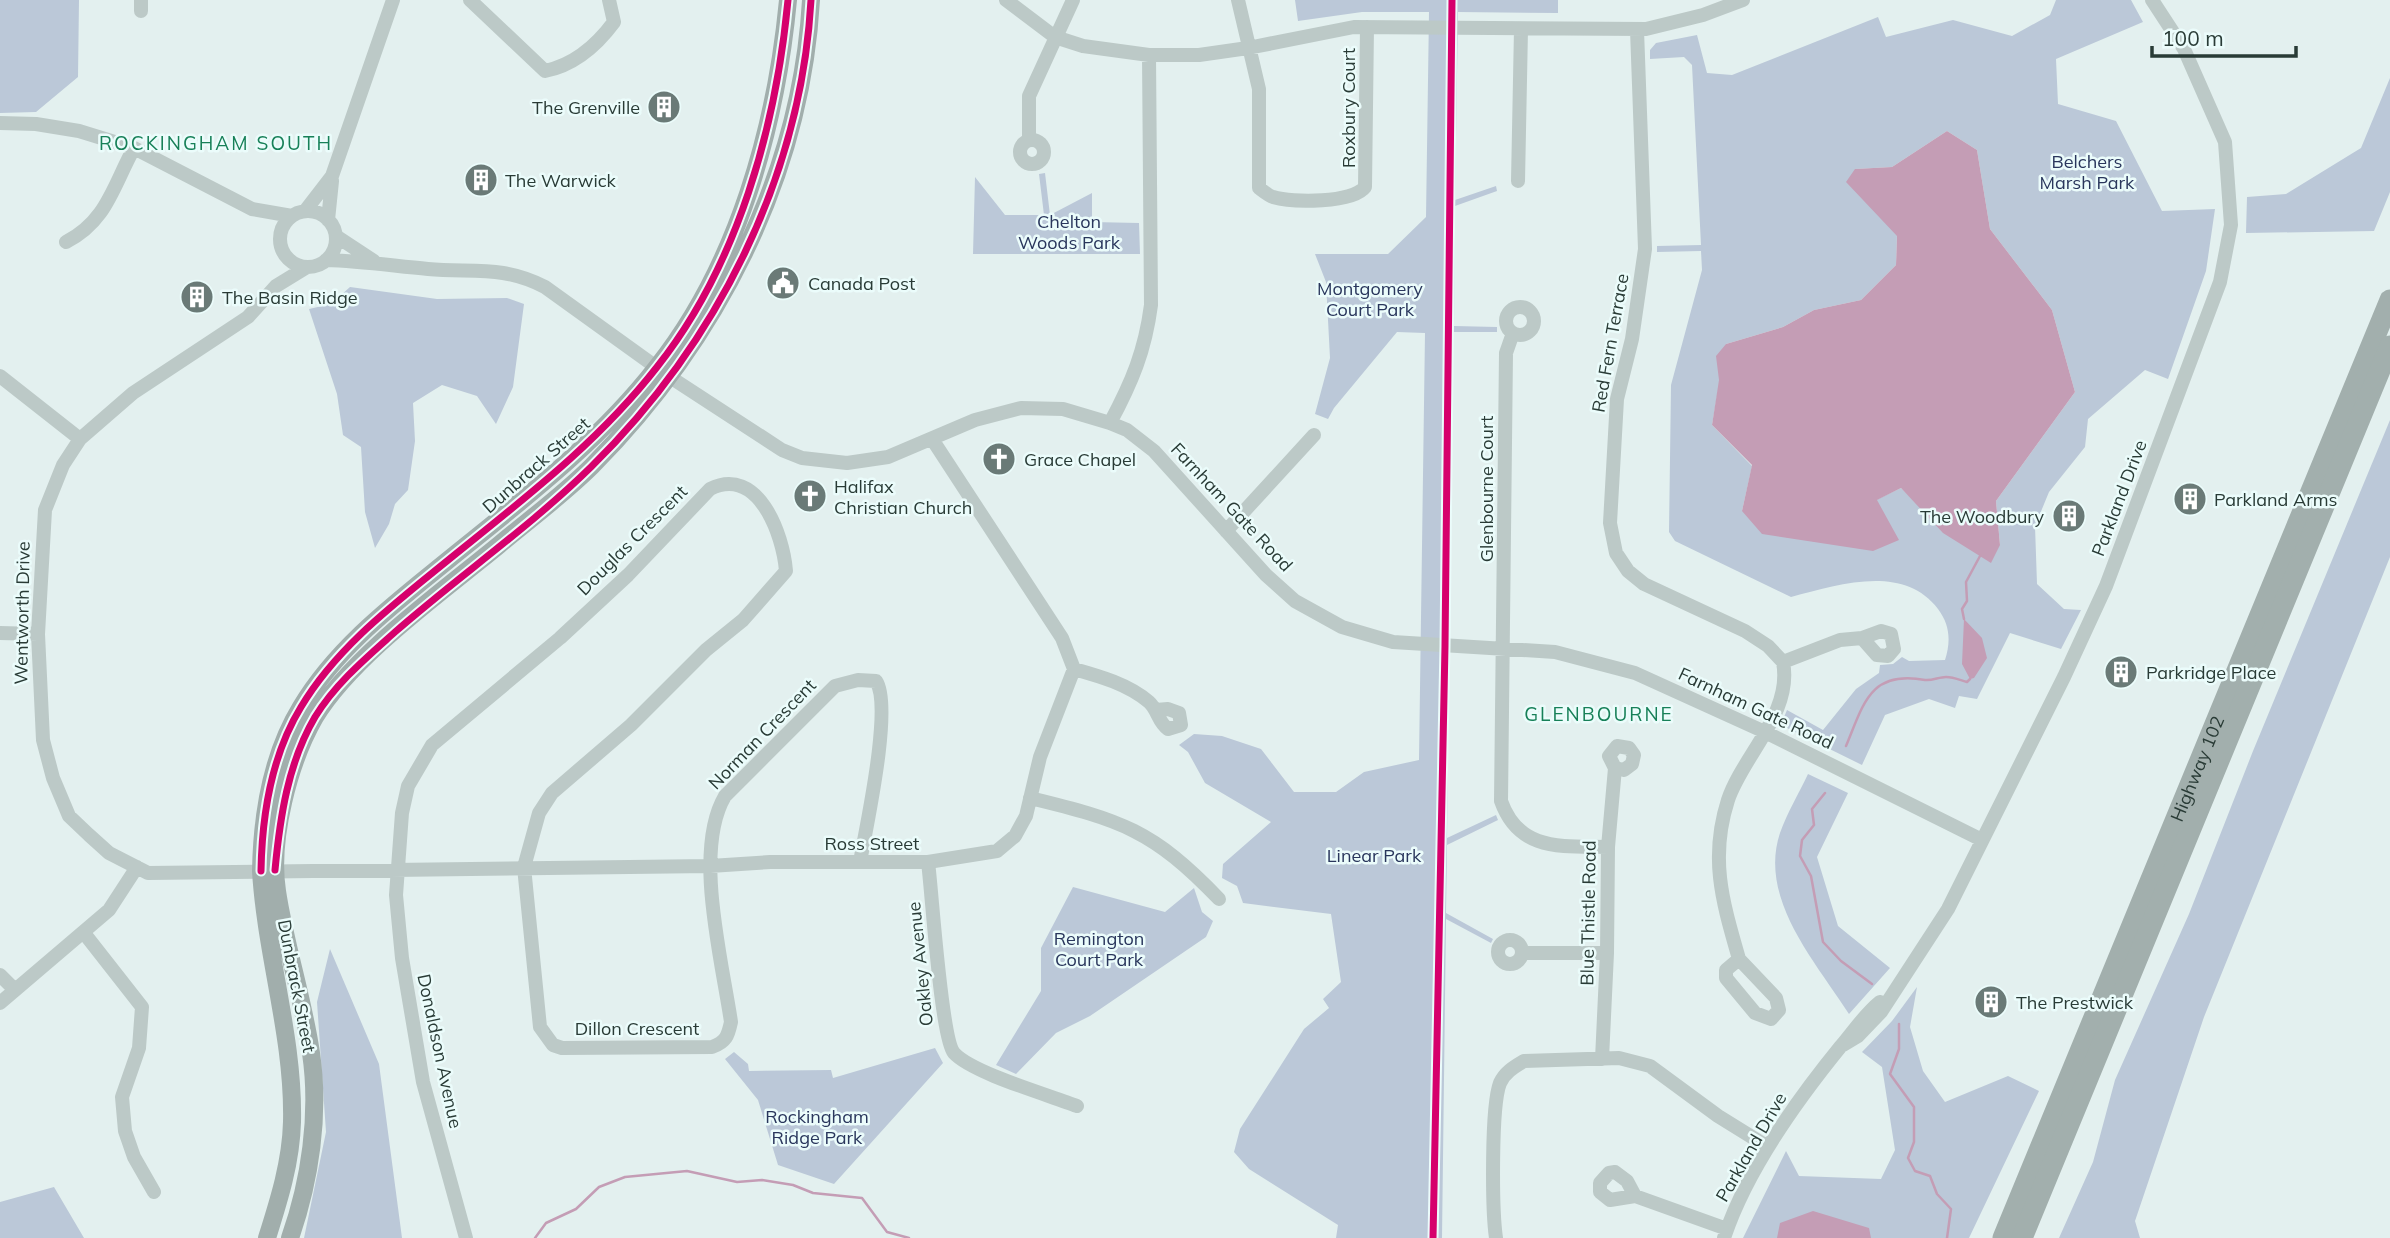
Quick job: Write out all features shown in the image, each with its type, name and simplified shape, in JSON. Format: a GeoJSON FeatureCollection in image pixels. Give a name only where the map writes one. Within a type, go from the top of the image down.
{"type":"FeatureCollection","features":[{"type":"Feature","properties":{"kind":"highway","name":"Highway 102"},"geometry":{"type":"LineString","coordinates":[[2003,1238],[2390,300]]}},
{"type":"Feature","properties":{"kind":"highway","name":"Highway 102"},"geometry":{"type":"LineString","coordinates":[[2022,1238],[2390,346]]}},
{"type":"Feature","properties":{"kind":"main road","name":"Dunbrack Street"},"geometry":{"type":"LineString","coordinates":[[663,372],[705,291],[748,193],[774,99],[783,51],[788,0]]}},
{"type":"Feature","properties":{"kind":"main road","name":"Dunbrack Street"},"geometry":{"type":"LineString","coordinates":[[267,1238],[282,1191],[292,1122],[288,1053],[268,870],[297,755],[316,716],[350,672],[591,467],[728,289],[757,232],[788,141],[799,95],[811,0]]}},
{"type":"Feature","properties":{"kind":"main road","name":"Dunbrack Street"},"geometry":{"type":"LineString","coordinates":[[268,870],[312,1057],[311,1153],[290,1238]]}},
{"type":"Feature","properties":{"kind":"street"},"geometry":{"type":"LineString","coordinates":[[375,262],[336,236],[328,220],[332,176],[393,0]]}},
{"type":"Feature","properties":{"kind":"street"},"geometry":{"type":"LineString","coordinates":[[470,0],[545,71],[563,67],[590,49],[607,32],[614,22],[609,0]]}},
{"type":"Feature","properties":{"kind":"street"},"geometry":{"type":"LineString","coordinates":[[1006,0],[1055,37],[1083,46],[1149,55],[1199,55],[1367,27],[1637,30],[1679,22],[1743,0]]}},
{"type":"Feature","properties":{"kind":"street"},"geometry":{"type":"LineString","coordinates":[[1029,139],[1029,96],[1073,0]]}},
{"type":"Feature","properties":{"kind":"street"},"geometry":{"type":"LineString","coordinates":[[1238,0],[1248,48]]}},
{"type":"Feature","properties":{"kind":"street","name":"Parkland Drive"},"geometry":{"type":"LineString","coordinates":[[1725,1233],[1768,1147],[1794,1107],[1843,1045],[1868,1027],[1948,909],[2106,586],[2221,282],[2231,225],[2225,142],[2184,49],[2157,2]]}},
{"type":"Feature","properties":{"kind":"street","name":"Roxbury Court"},"geometry":{"type":"LineString","coordinates":[[1248,48],[1259,89],[1259,188],[1273,197],[1346,199],[1359,195],[1367,178],[1367,27]]}},
{"type":"Feature","properties":{"kind":"street"},"geometry":{"type":"LineString","coordinates":[[1518,181],[1521,29]]}},
{"type":"Feature","properties":{"kind":"street","name":"Red Fern Terrace"},"geometry":{"type":"LineString","coordinates":[[1637,30],[1645,249],[1632,339],[1617,399],[1610,523],[1616,553],[1628,571],[1644,584],[1745,631],[1768,646],[1783,662]]}},
{"type":"Feature","properties":{"kind":"street"},"geometry":{"type":"LineString","coordinates":[[1110,423],[1130,385],[1146,345],[1151,305],[1149,55]]}},
{"type":"Feature","properties":{"kind":"street"},"geometry":{"type":"LineString","coordinates":[[0,123],[36,124],[79,131],[134,148],[252,209],[299,213],[328,220]]}},
{"type":"Feature","properties":{"kind":"street"},"geometry":{"type":"LineString","coordinates":[[66,242],[85,232],[99,218],[134,148]]}},
{"type":"Feature","properties":{"kind":"street"},"geometry":{"type":"LineString","coordinates":[[276,286],[283,226],[299,213],[332,176]]}},
{"type":"Feature","properties":{"kind":"street"},"geometry":{"type":"LineString","coordinates":[[252,209],[281,244],[291,261],[307,267],[326,260],[335,245],[336,236]]}},
{"type":"Feature","properties":{"kind":"street","name":"Farnham Gate Road"},"geometry":{"type":"LineString","coordinates":[[326,260],[375,262],[430,269],[500,270],[525,276],[545,287],[663,372],[782,450],[802,458],[832,462],[888,457],[975,420],[1021,408],[1063,409],[1110,423],[1127,430],[1154,451],[1266,575],[1295,600],[1342,627],[1393,642],[1555,652],[1635,673],[1766,732],[1982,840]]}},
{"type":"Feature","properties":{"kind":"street","name":"Wentworth Drive"},"geometry":{"type":"LineString","coordinates":[[268,870],[149,873],[109,853],[69,816],[53,778],[43,740],[38,634],[39,561],[45,510],[63,464],[80,439],[132,393],[248,317],[276,286],[307,267]]}},
{"type":"Feature","properties":{"kind":"street","name":"Glenbourne Court"},"geometry":{"type":"LineString","coordinates":[[1513,333],[1506,353],[1501,782],[1506,815],[1523,835],[1535,841],[1560,846],[1608,847]]}},
{"type":"Feature","properties":{"kind":"street"},"geometry":{"type":"LineString","coordinates":[[0,376],[80,439]]}},
{"type":"Feature","properties":{"kind":"street"},"geometry":{"type":"LineString","coordinates":[[1226,531],[1314,435]]}},
{"type":"Feature","properties":{"kind":"street"},"geometry":{"type":"LineString","coordinates":[[932,439],[1048,615],[1062,638],[1074,668],[1107,679],[1140,695],[1156,710]]}},
{"type":"Feature","properties":{"kind":"street","name":"Douglas Crescent"},"geometry":{"type":"LineString","coordinates":[[398,868],[408,786],[432,745],[560,638],[628,575],[710,489],[731,483],[747,488],[759,498],[782,542],[786,570],[743,620],[706,650],[631,725],[552,793],[539,813],[524,867]]}},
{"type":"Feature","properties":{"kind":"street"},"geometry":{"type":"LineString","coordinates":[[0,633],[38,634]]}},
{"type":"Feature","properties":{"kind":"street"},"geometry":{"type":"LineString","coordinates":[[1739,959],[1721,894],[1718,855],[1728,800],[1766,732],[1783,690],[1783,662],[1819,645],[1861,638]]}},
{"type":"Feature","properties":{"kind":"street","name":"Ross Street"},"geometry":{"type":"LineString","coordinates":[[268,870],[929,862],[997,851],[1015,836],[1026,816],[1040,757],[1074,668]]}},
{"type":"Feature","properties":{"kind":"street","name":"Norman Crescent"},"geometry":{"type":"LineString","coordinates":[[710,866],[710,835],[716,812],[725,796],[835,686],[858,680],[876,681],[882,690],[881,725],[860,862]]}},
{"type":"Feature","properties":{"kind":"street","name":"Blue Thistle Road"},"geometry":{"type":"LineString","coordinates":[[1602,1059],[1608,847],[1615,768]]}},
{"type":"Feature","properties":{"kind":"street"},"geometry":{"type":"LineString","coordinates":[[1030,798],[1118,821],[1151,838],[1175,855],[1219,899]]}},
{"type":"Feature","properties":{"kind":"street","name":"Oakley Avenue"},"geometry":{"type":"LineString","coordinates":[[929,862],[943,1017],[954,1052],[970,1064],[1077,1106]]}},
{"type":"Feature","properties":{"kind":"street","name":"Dillon Crescent"},"geometry":{"type":"LineString","coordinates":[[524,867],[540,1027],[553,1045],[712,1047],[722,1044],[728,1036],[731,1022],[710,866]]}},
{"type":"Feature","properties":{"kind":"street"},"geometry":{"type":"LineString","coordinates":[[0,1003],[109,910],[137,867]]}},
{"type":"Feature","properties":{"kind":"street","name":"Donaldson Avenue"},"geometry":{"type":"LineString","coordinates":[[398,868],[396,895],[411,1024],[423,1082],[466,1238]]}},
{"type":"Feature","properties":{"kind":"street"},"geometry":{"type":"LineString","coordinates":[[84,933],[142,1007],[139,1048],[122,1097],[129,1144],[153,1192]]}},
{"type":"Feature","properties":{"kind":"street"},"geometry":{"type":"LineString","coordinates":[[1522,953],[1607,953]]}},
{"type":"Feature","properties":{"kind":"street"},"geometry":{"type":"LineString","coordinates":[[0,975],[15,990]]}},
{"type":"Feature","properties":{"kind":"street"},"geometry":{"type":"LineString","coordinates":[[1496,1238],[1494,1108],[1502,1080],[1511,1068],[1524,1061],[1633,1060],[1650,1066],[1718,1116],[1768,1147]]}},
{"type":"Feature","properties":{"kind":"street"},"geometry":{"type":"LineString","coordinates":[[1635,1196],[1725,1233]]}},
{"type":"Feature","properties":{"kind":"green space"},"geometry":{"type":"Polygon","coordinates":[[[0,0],[79,0],[78,77],[36,112],[0,113],[0,0]]]}},
{"type":"Feature","properties":{"kind":"green space","name":"Linear Park"},"geometry":{"type":"Polygon","coordinates":[[[1295,0],[1558,0],[1558,13],[1458,12],[1455,200],[1496,186],[1497,191],[1455,206],[1454,326],[1497,327],[1497,332],[1453,332],[1447,838],[1496,815],[1498,820],[1447,845],[1446,913],[1493,939],[1491,943],[1446,919],[1442,1238],[1336,1238],[1338,1225],[1249,1169],[1234,1152],[1240,1129],[1304,1029],[1329,1008],[1323,999],[1341,982],[1331,914],[1243,903],[1237,886],[1222,878],[1223,864],[1271,822],[1205,783],[1188,752],[1179,745],[1194,734],[1222,736],[1261,749],[1294,792],[1336,792],[1364,772],[1419,760],[1425,333],[1397,332],[1334,408],[1328,419],[1315,414],[1330,358],[1326,282],[1315,254],[1388,254],[1426,217],[1429,12],[1362,12],[1298,21],[1295,0]]]}},
{"type":"Feature","properties":{"kind":"green space","name":"Belchers Marsh Park"},"geometry":{"type":"Polygon","coordinates":[[[2056,0],[2131,0],[2143,22],[2056,59],[2058,104],[2116,121],[2162,211],[2215,209],[2206,271],[2168,379],[2145,370],[2088,419],[2085,447],[2049,492],[2035,526],[2037,584],[2064,609],[2081,610],[2061,649],[2010,633],[1977,699],[1959,696],[1955,708],[1929,699],[1885,715],[1862,765],[1785,727],[1782,722],[1787,710],[1823,730],[1856,689],[1879,673],[1880,665],[1893,664],[1902,657],[1909,661],[1945,660],[1949,640],[1947,627],[1938,609],[1924,595],[1907,586],[1869,581],[1829,587],[1791,597],[1675,541],[1669,532],[1671,385],[1702,270],[1701,251],[1657,252],[1657,246],[1701,245],[1692,65],[1684,57],[1650,59],[1650,50],[1656,43],[1697,35],[1707,73],[1732,75],[1878,17],[1886,37],[1953,20],[2012,36],[2050,15],[2056,0]],[[1947,131],[1892,167],[1855,169],[1897,235],[1896,265],[1861,300],[1814,310],[1783,327],[1726,344],[1712,425],[1752,466],[1742,511],[1876,500],[1901,488],[1920,506],[2000,545],[1996,501],[2075,392],[2052,310],[1990,229],[1977,150],[1947,131]]]}},
{"type":"Feature","properties":{"kind":"green space"},"geometry":{"type":"Polygon","coordinates":[[[2390,78],[2390,192],[2374,231],[2246,233],[2247,197],[2286,194],[2361,148],[2390,78]]]}},
{"type":"Feature","properties":{"kind":"green space","name":"Chelton Woods Park"},"geometry":{"type":"Polygon","coordinates":[[[1045,173],[1050,215],[1092,193],[1092,222],[1139,223],[1140,254],[973,254],[975,177],[1005,215],[1044,215],[1039,174],[1045,173]]]}},
{"type":"Feature","properties":{"kind":"green space"},"geometry":{"type":"Polygon","coordinates":[[[350,287],[437,299],[507,298],[524,304],[513,387],[496,424],[477,396],[442,385],[413,403],[415,441],[408,490],[395,504],[389,524],[375,548],[365,512],[361,447],[343,435],[337,394],[309,309],[331,304],[350,287]]]}},
{"type":"Feature","properties":{"kind":"green space"},"geometry":{"type":"Polygon","coordinates":[[[2390,420],[2390,557],[2204,1017],[2135,1221],[2140,1238],[2059,1238],[2093,1162],[2115,1080],[2189,914],[2253,751],[2390,420]]]}},
{"type":"Feature","properties":{"kind":"green space"},"geometry":{"type":"Polygon","coordinates":[[[1808,774],[1848,793],[1817,857],[1838,926],[1890,968],[1849,1014],[1794,929],[1783,906],[1777,882],[1775,858],[1780,833],[1808,774]]]}},
{"type":"Feature","properties":{"kind":"green space","name":"Remington Court Park"},"geometry":{"type":"Polygon","coordinates":[[[1073,887],[1165,912],[1194,888],[1202,912],[1213,921],[1206,937],[1090,1016],[1056,1033],[1016,1074],[996,1065],[1041,991],[1041,948],[1073,887]]]}},
{"type":"Feature","properties":{"kind":"green space"},"geometry":{"type":"Polygon","coordinates":[[[330,949],[379,1064],[402,1238],[304,1238],[326,1132],[317,1002],[330,949]]]}},
{"type":"Feature","properties":{"kind":"green space"},"geometry":{"type":"Polygon","coordinates":[[[1917,987],[1910,1027],[1923,1071],[1945,1102],[2008,1076],[2039,1091],[1969,1238],[1743,1238],[1786,1151],[1799,1176],[1881,1179],[1895,1150],[1882,1067],[1862,1052],[1892,1021],[1917,987]]]}},
{"type":"Feature","properties":{"kind":"green space","name":"Rockingham Ridge Park"},"geometry":{"type":"Polygon","coordinates":[[[935,1048],[943,1063],[834,1184],[778,1165],[758,1100],[725,1059],[734,1052],[748,1064],[749,1071],[831,1070],[833,1078],[935,1048]]]}},
{"type":"Feature","properties":{"kind":"green space"},"geometry":{"type":"Polygon","coordinates":[[[54,1187],[84,1238],[0,1238],[0,1202],[54,1187]]]}},
{"type":"Feature","properties":{"kind":"shaded area"},"geometry":{"type":"Polygon","coordinates":[[[1947,131],[1977,150],[1990,229],[2052,310],[2075,392],[1996,501],[2000,545],[1991,563],[1943,533],[1901,488],[1877,500],[1899,540],[1873,551],[1762,534],[1742,511],[1752,465],[1712,425],[1719,380],[1716,356],[1726,344],[1783,327],[1814,310],[1861,300],[1896,265],[1897,236],[1846,182],[1855,169],[1892,167],[1947,131]]]}},
{"type":"Feature","properties":{"kind":"shaded area"},"geometry":{"type":"Polygon","coordinates":[[[1964,619],[1982,638],[1987,658],[1974,678],[1970,679],[1962,664],[1964,619]]]}},
{"type":"Feature","properties":{"kind":"shaded area"},"geometry":{"type":"Polygon","coordinates":[[[1813,1211],[1869,1228],[1871,1238],[1777,1238],[1780,1223],[1813,1211]]]}},
{"type":"Feature","properties":{"kind":"waterway"},"geometry":{"type":"LineString","coordinates":[[1964,619],[1962,609],[1967,601],[1966,582],[1980,556]]}},
{"type":"Feature","properties":{"kind":"waterway"},"geometry":{"type":"LineString","coordinates":[[1846,746],[1864,704],[1881,685],[1907,678],[1928,680],[1949,677],[1967,682],[1970,679]]}},
{"type":"Feature","properties":{"kind":"waterway"},"geometry":{"type":"LineString","coordinates":[[1825,793],[1812,809],[1814,825],[1802,840],[1800,856],[1811,876],[1823,942],[1841,961],[1872,984]]}},
{"type":"Feature","properties":{"kind":"waterway"},"geometry":{"type":"LineString","coordinates":[[1899,1024],[1899,1049],[1890,1074],[1914,1107],[1914,1142],[1908,1158],[1915,1171],[1930,1176],[1937,1194],[1951,1209],[1947,1238]]}},
{"type":"Feature","properties":{"kind":"waterway"},"geometry":{"type":"LineString","coordinates":[[535,1238],[546,1223],[576,1209],[599,1187],[625,1177],[687,1171],[737,1182],[762,1180],[793,1185],[813,1193],[862,1198],[887,1232],[909,1238]]}},
{"type":"Feature","properties":{"kind":"cycle path"},"geometry":{"type":"LineString","coordinates":[[261,871],[263,828],[275,765],[301,707],[331,665],[367,628],[584,446],[634,395],[685,327],[731,240],[748,193],[774,97],[788,0]]}},
{"type":"Feature","properties":{"kind":"cycle path"},"geometry":{"type":"LineString","coordinates":[[275,870],[283,810],[298,753],[315,717],[332,693],[419,611],[544,510],[591,467],[636,419],[677,367],[713,311],[744,253],[770,193],[790,130],[804,66],[811,0]]}},
{"type":"Feature","properties":{"kind":"cycle path"},"geometry":{"type":"LineString","coordinates":[[1433,1238],[1445,646],[1452,0]]}},
{"type":"Feature","properties":{"kind":"place","name":"The Grenville"},"geometry":{"type":"Point","coordinates":[664,107]}},
{"type":"Feature","properties":{"kind":"place","name":"The Warwick"},"geometry":{"type":"Point","coordinates":[481,180]}},
{"type":"Feature","properties":{"kind":"place","name":"Canada Post"},"geometry":{"type":"Point","coordinates":[783,283]}},
{"type":"Feature","properties":{"kind":"place","name":"The Basin Ridge"},"geometry":{"type":"Point","coordinates":[197,297]}},
{"type":"Feature","properties":{"kind":"place","name":"Grace Chapel"},"geometry":{"type":"Point","coordinates":[999,459]}},
{"type":"Feature","properties":{"kind":"place","name":"Halifax Christian Church"},"geometry":{"type":"Point","coordinates":[810,496]}},
{"type":"Feature","properties":{"kind":"place","name":"Parkland Arms"},"geometry":{"type":"Point","coordinates":[2190,499]}},
{"type":"Feature","properties":{"kind":"place","name":"The Woodbury"},"geometry":{"type":"Point","coordinates":[2069,516]}},
{"type":"Feature","properties":{"kind":"place","name":"Parkridge Place"},"geometry":{"type":"Point","coordinates":[2121,672]}},
{"type":"Feature","properties":{"kind":"place","name":"The Prestwick"},"geometry":{"type":"Point","coordinates":[1991,1002]}},
{"type":"Feature","properties":{"kind":"district","name":"ROCKINGHAM SOUTH"},"geometry":{"type":"Point","coordinates":[216,143]}},
{"type":"Feature","properties":{"kind":"district","name":"GLENBOURNE"},"geometry":{"type":"Point","coordinates":[1599,714]}},
{"type":"Feature","properties":{"kind":"park label","name":"Montgomery Court Park"},"geometry":{"type":"Point","coordinates":[1370,298]}}]}
